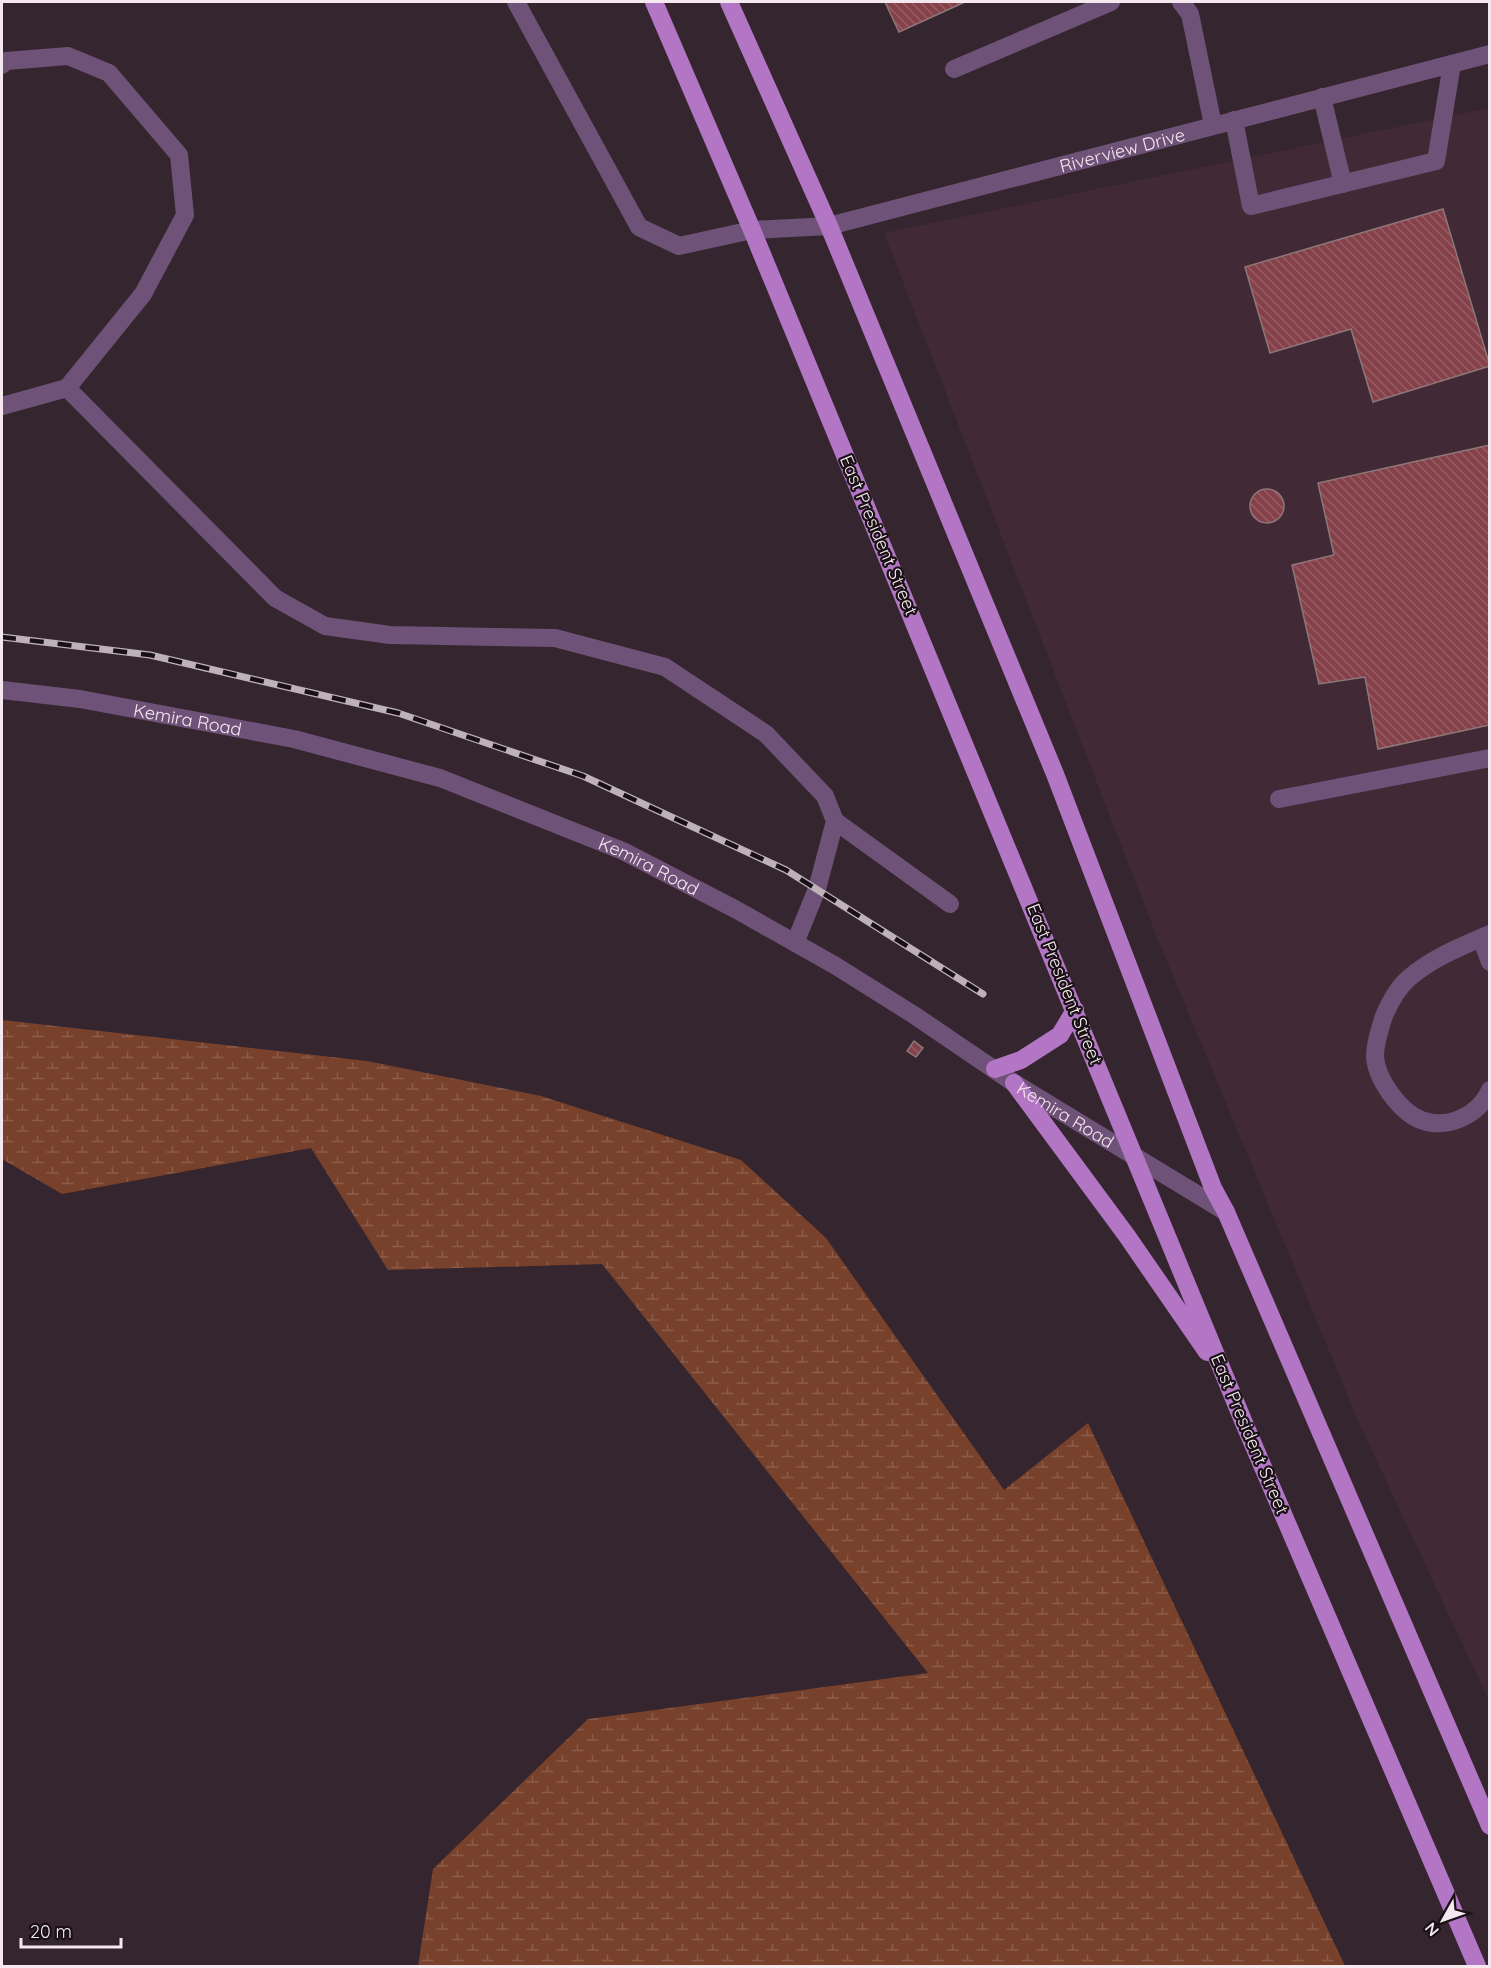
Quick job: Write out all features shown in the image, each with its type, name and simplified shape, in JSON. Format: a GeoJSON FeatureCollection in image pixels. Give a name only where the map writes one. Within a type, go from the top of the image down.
{"type":"FeatureCollection","features":[{"type":"Feature","properties":{"kind":"main road","name":"East President Street"},"geometry":{"type":"LineString","coordinates":[[654,2],[752,230],[1227,1381],[1477,1966]]}},
{"type":"Feature","properties":{"kind":"main road"},"geometry":{"type":"LineString","coordinates":[[729,2],[829,226],[1055,774],[1213,1188],[1226,1212],[1490,1826]]}},
{"type":"Feature","properties":{"kind":"main road"},"geometry":{"type":"LineString","coordinates":[[995,1069],[1021,1060],[1060,1035],[1075,1010]]}},
{"type":"Feature","properties":{"kind":"main road"},"geometry":{"type":"LineString","coordinates":[[1014,1083],[1127,1236],[1227,1381]]}},
{"type":"Feature","properties":{"kind":"street","name":"Riverview Drive"},"geometry":{"type":"LineString","coordinates":[[516,2],[639,227],[679,246],[752,230],[829,226],[1490,54]]}},
{"type":"Feature","properties":{"kind":"street"},"geometry":{"type":"LineString","coordinates":[[954,69],[1111,2]]}},
{"type":"Feature","properties":{"kind":"street"},"geometry":{"type":"LineString","coordinates":[[1181,2],[1190,14],[1213,125]]}},
{"type":"Feature","properties":{"kind":"street"},"geometry":{"type":"LineString","coordinates":[[2,65],[6,61],[68,56],[109,73],[179,154],[185,215],[143,294],[67,388],[2,406]]}},
{"type":"Feature","properties":{"kind":"street"},"geometry":{"type":"LineString","coordinates":[[1234,120],[1251,207],[1436,161],[1452,64]]}},
{"type":"Feature","properties":{"kind":"street"},"geometry":{"type":"LineString","coordinates":[[1323,97],[1343,184]]}},
{"type":"Feature","properties":{"kind":"street"},"geometry":{"type":"LineString","coordinates":[[67,388],[275,598],[326,626],[390,635],[555,638],[665,667],[766,734],[825,796],[835,821],[950,904]]}},
{"type":"Feature","properties":{"kind":"street","name":"Kemira Road"},"geometry":{"type":"LineString","coordinates":[[2,690],[80,699],[294,739],[440,778],[623,851],[795,943],[914,1015],[1014,1083],[1226,1212]]}},
{"type":"Feature","properties":{"kind":"street"},"geometry":{"type":"LineString","coordinates":[[1279,799],[1490,758]]}},
{"type":"Feature","properties":{"kind":"street"},"geometry":{"type":"LineString","coordinates":[[795,943],[817,890],[835,821]]}},
{"type":"Feature","properties":{"kind":"street"},"geometry":{"type":"LineString","coordinates":[[1490,962],[1485,936],[1429,963],[1407,979],[1392,997],[1379,1030],[1375,1057],[1384,1084],[1406,1112],[1423,1121],[1449,1123],[1470,1115],[1485,1101],[1490,1090]]}},
{"type":"Feature","properties":{"kind":"shaded area"},"geometry":{"type":"Polygon","coordinates":[[[1489,108],[1489,1701],[1360,1425],[1156,935],[884,233],[1489,108]]]}},
{"type":"Feature","properties":{"kind":"green space"},"geometry":{"type":"Polygon","coordinates":[[[2,1020],[367,1061],[541,1096],[741,1160],[826,1238],[1004,1490],[1088,1423],[1345,1966],[418,1966],[433,1869],[588,1719],[928,1673],[602,1264],[388,1270],[311,1148],[62,1194],[2,1159],[2,1020]]]}},
{"type":"Feature","properties":{"kind":"building"},"geometry":{"type":"Polygon","coordinates":[[[885,2],[965,2],[899,32],[885,2]]]}},
{"type":"Feature","properties":{"kind":"building"},"geometry":{"type":"Polygon","coordinates":[[[1443,209],[1490,366],[1373,402],[1351,329],[1270,353],[1245,267],[1443,209]]]}},
{"type":"Feature","properties":{"kind":"building"},"geometry":{"type":"Polygon","coordinates":[[[1490,445],[1490,725],[1378,749],[1365,677],[1319,684],[1292,565],[1334,555],[1318,483],[1490,445]]]}},
{"type":"Feature","properties":{"kind":"building"},"geometry":{"type":"Polygon","coordinates":[[[1267,489],[1279,494],[1284,506],[1279,518],[1267,523],[1255,518],[1250,506],[1255,494],[1267,489]]]}},
{"type":"Feature","properties":{"kind":"building"},"geometry":{"type":"Polygon","coordinates":[[[914,1041],[923,1048],[916,1057],[907,1051],[914,1041]]]}},
{"type":"Feature","properties":{"kind":"railway"},"geometry":{"type":"LineString","coordinates":[[2,637],[150,655],[398,713],[583,776],[786,870],[983,994]]}}]}
